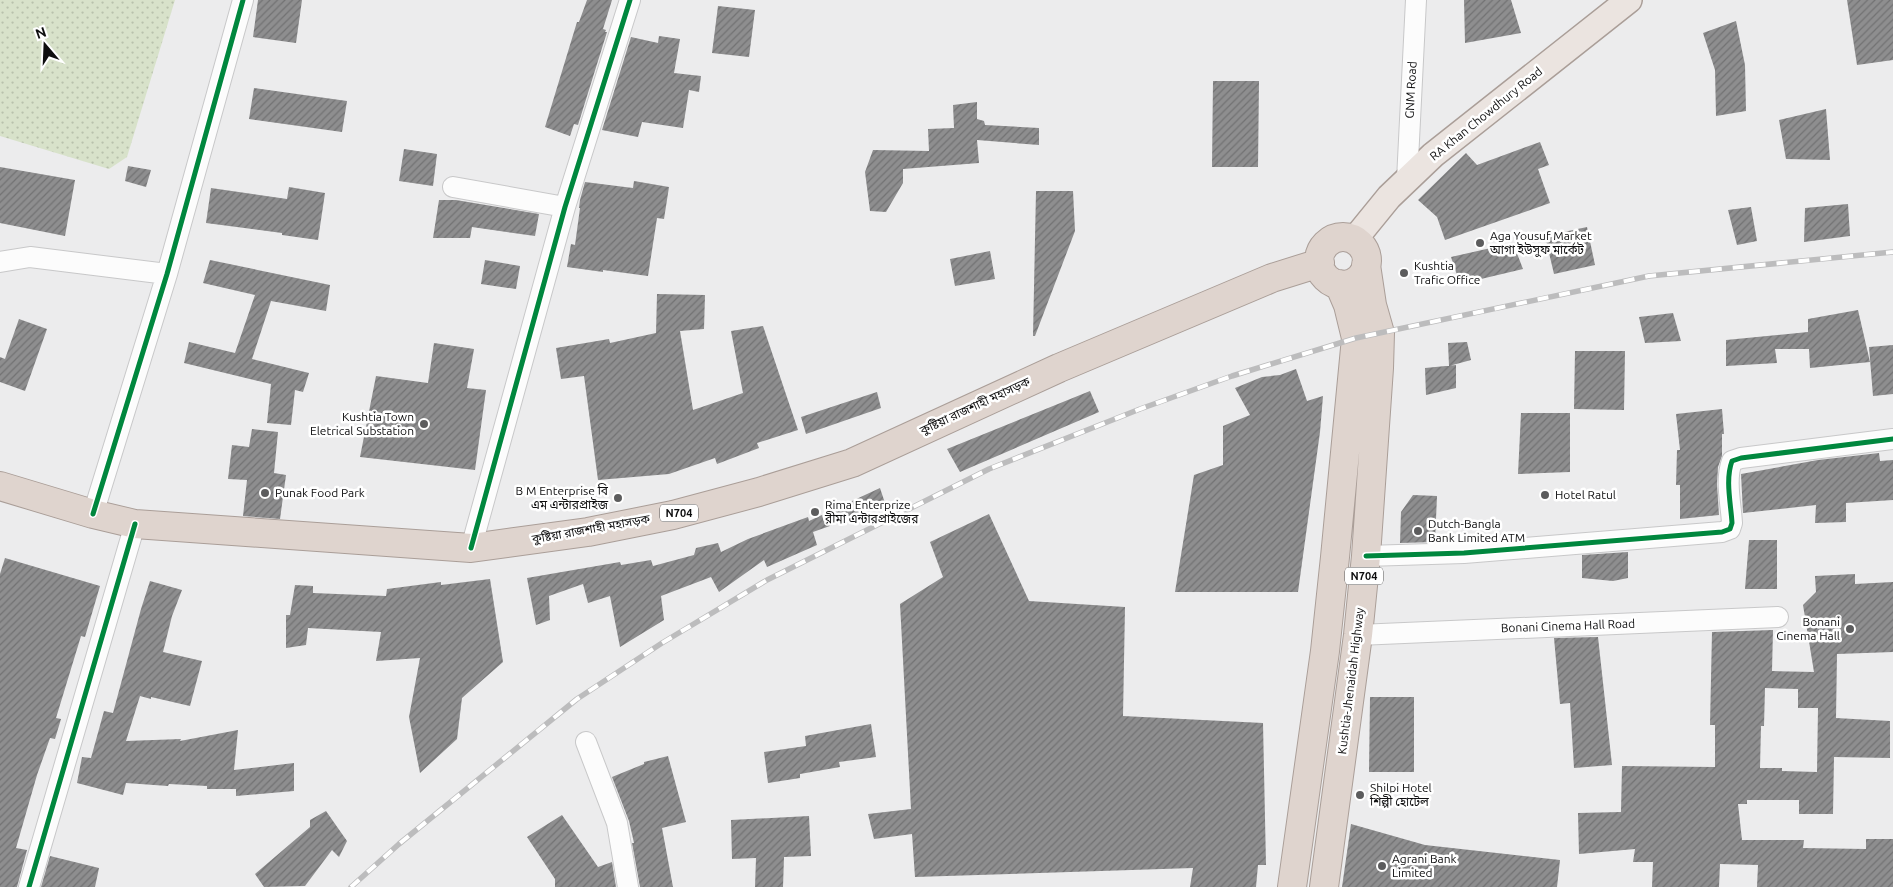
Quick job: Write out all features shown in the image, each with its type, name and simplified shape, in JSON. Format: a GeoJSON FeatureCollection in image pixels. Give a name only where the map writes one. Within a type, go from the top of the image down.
{"type":"FeatureCollection","features":[{"type":"Feature","properties":{"kind":"highway"},"geometry":{"type":"LineString","coordinates":[[1342,237],[1359,243],[1366,253],[1366,265],[1360,277],[1354,282],[1339,284],[1325,276],[1320,262],[1322,250],[1330,241],[1342,237]]}},
{"type":"Feature","properties":{"kind":"highway","name":"কুষ্টিয়া রাজশাহী মহাসড়ক"},"geometry":{"type":"LineString","coordinates":[[0,486],[93,514],[136,524],[471,548],[588,532],[673,514],[837,469],[1058,368],[1272,278],[1320,262]]}},
{"type":"Feature","properties":{"kind":"highway","name":"Kushtia-Jhenaidah Highway"},"geometry":{"type":"LineString","coordinates":[[1324,887],[1358,635],[1380,368],[1380,333],[1372,306],[1366,265]]}},
{"type":"Feature","properties":{"kind":"highway","name":"N704"},"geometry":{"type":"LineString","coordinates":[[1292,887],[1328,623],[1356,338],[1348,305],[1339,284]]}},
{"type":"Feature","properties":{"kind":"highway"},"geometry":{"type":"LineString","coordinates":[[1342,484],[1371,484]]}},
{"type":"Feature","properties":{"kind":"highway"},"geometry":{"type":"LineString","coordinates":[[1312,742],[1343,745]]}},
{"type":"Feature","properties":{"kind":"main road","name":"RA Khan Chowdhury Road"},"geometry":{"type":"LineString","coordinates":[[1354,240],[1388,197],[1433,155],[1629,0]]}},
{"type":"Feature","properties":{"kind":"street"},"geometry":{"type":"LineString","coordinates":[[93,514],[166,274],[243,0]]}},
{"type":"Feature","properties":{"kind":"street"},"geometry":{"type":"LineString","coordinates":[[471,548],[564,207],[630,0]]}},
{"type":"Feature","properties":{"kind":"street","name":"GNM Road"},"geometry":{"type":"LineString","coordinates":[[1406,180],[1416,0]]}},
{"type":"Feature","properties":{"kind":"street"},"geometry":{"type":"LineString","coordinates":[[453,186],[564,207]]}},
{"type":"Feature","properties":{"kind":"street"},"geometry":{"type":"LineString","coordinates":[[0,262],[30,257],[166,274]]}},
{"type":"Feature","properties":{"kind":"street"},"geometry":{"type":"LineString","coordinates":[[1366,556],[1464,553],[1722,532],[1730,529],[1732,523],[1729,480],[1732,461],[1741,458],[1893,439]]}},
{"type":"Feature","properties":{"kind":"street"},"geometry":{"type":"LineString","coordinates":[[29,887],[136,524]]}},
{"type":"Feature","properties":{"kind":"street","name":"Bonani Cinema Hall Road"},"geometry":{"type":"LineString","coordinates":[[1358,635],[1778,617]]}},
{"type":"Feature","properties":{"kind":"street"},"geometry":{"type":"LineString","coordinates":[[586,742],[617,823],[628,887]]}},
{"type":"Feature","properties":{"kind":"green space"},"geometry":{"type":"Polygon","coordinates":[[[0,0],[175,0],[127,157],[109,169],[0,136],[0,0]]]}},
{"type":"Feature","properties":{"kind":"building"},"geometry":{"type":"Polygon","coordinates":[[[258,0],[302,0],[296,43],[253,37],[258,0]]]}},
{"type":"Feature","properties":{"kind":"building"},"geometry":{"type":"Polygon","coordinates":[[[587,0],[612,0],[603,29],[607,32],[578,125],[574,124],[570,136],[545,127],[577,22],[579,22],[587,0]]]}},
{"type":"Feature","properties":{"kind":"building"},"geometry":{"type":"Polygon","coordinates":[[[1464,0],[1511,0],[1521,33],[1465,43],[1464,0]]]}},
{"type":"Feature","properties":{"kind":"building"},"geometry":{"type":"Polygon","coordinates":[[[1847,0],[1893,0],[1893,60],[1857,65],[1847,0]]]}},
{"type":"Feature","properties":{"kind":"building"},"geometry":{"type":"Polygon","coordinates":[[[718,6],[755,10],[749,57],[712,53],[718,6]]]}},
{"type":"Feature","properties":{"kind":"building"},"geometry":{"type":"Polygon","coordinates":[[[1736,21],[1745,65],[1746,111],[1716,116],[1715,70],[1703,33],[1736,21]]]}},
{"type":"Feature","properties":{"kind":"building"},"geometry":{"type":"Polygon","coordinates":[[[659,36],[680,39],[674,73],[701,76],[699,92],[689,90],[683,128],[642,122],[638,137],[602,130],[631,37],[658,43],[659,36]]]}},
{"type":"Feature","properties":{"kind":"building"},"geometry":{"type":"Polygon","coordinates":[[[1213,81],[1259,81],[1258,167],[1212,167],[1213,81]]]}},
{"type":"Feature","properties":{"kind":"building"},"geometry":{"type":"Polygon","coordinates":[[[254,88],[347,101],[342,132],[249,119],[254,88]]]}},
{"type":"Feature","properties":{"kind":"building"},"geometry":{"type":"Polygon","coordinates":[[[977,102],[977,119],[984,121],[985,125],[1039,128],[1039,145],[977,140],[979,163],[903,169],[903,183],[886,212],[870,211],[865,172],[873,150],[929,151],[928,129],[954,128],[953,105],[977,102]]]}},
{"type":"Feature","properties":{"kind":"building"},"geometry":{"type":"Polygon","coordinates":[[[1826,109],[1830,160],[1786,159],[1779,120],[1826,109]]]}},
{"type":"Feature","properties":{"kind":"building"},"geometry":{"type":"Polygon","coordinates":[[[1540,142],[1549,165],[1538,169],[1550,203],[1445,240],[1437,217],[1418,200],[1466,153],[1477,165],[1540,142]]]}},
{"type":"Feature","properties":{"kind":"building"},"geometry":{"type":"Polygon","coordinates":[[[404,149],[437,154],[433,186],[399,181],[404,149]]]}},
{"type":"Feature","properties":{"kind":"building"},"geometry":{"type":"Polygon","coordinates":[[[128,166],[151,170],[146,187],[125,181],[128,166]]]}},
{"type":"Feature","properties":{"kind":"building"},"geometry":{"type":"Polygon","coordinates":[[[0,167],[75,180],[65,236],[0,223],[0,167]]]}},
{"type":"Feature","properties":{"kind":"building"},"geometry":{"type":"Polygon","coordinates":[[[634,181],[669,187],[664,219],[657,218],[648,276],[567,267],[571,244],[575,245],[580,200],[585,182],[633,188],[634,181]]]}},
{"type":"Feature","properties":{"kind":"building"},"geometry":{"type":"Polygon","coordinates":[[[289,187],[325,193],[318,240],[282,235],[282,233],[206,223],[211,188],[287,199],[289,187]]]}},
{"type":"Feature","properties":{"kind":"building"},"geometry":{"type":"Polygon","coordinates":[[[1036,191],[1073,191],[1075,231],[1035,336],[1033,336],[1036,191]]]}},
{"type":"Feature","properties":{"kind":"building"},"geometry":{"type":"Polygon","coordinates":[[[439,200],[456,200],[539,214],[535,236],[472,227],[470,238],[433,238],[439,200]]]}},
{"type":"Feature","properties":{"kind":"building"},"geometry":{"type":"Polygon","coordinates":[[[1848,204],[1850,236],[1804,242],[1805,208],[1848,204]]]}},
{"type":"Feature","properties":{"kind":"building"},"geometry":{"type":"Polygon","coordinates":[[[1751,207],[1757,241],[1737,245],[1728,210],[1751,207]]]}},
{"type":"Feature","properties":{"kind":"building"},"geometry":{"type":"Polygon","coordinates":[[[1587,227],[1595,265],[1554,274],[1545,236],[1587,227]]]}},
{"type":"Feature","properties":{"kind":"building"},"geometry":{"type":"Polygon","coordinates":[[[1513,243],[1523,269],[1460,284],[1451,257],[1513,243]]]}},
{"type":"Feature","properties":{"kind":"building"},"geometry":{"type":"Polygon","coordinates":[[[990,251],[995,279],[955,286],[950,259],[990,251]]]}},
{"type":"Feature","properties":{"kind":"building"},"geometry":{"type":"Polygon","coordinates":[[[210,260],[330,285],[326,311],[271,301],[252,359],[309,373],[303,392],[295,390],[291,425],[267,423],[271,384],[184,363],[189,342],[235,353],[255,295],[203,283],[210,260]]]}},
{"type":"Feature","properties":{"kind":"building"},"geometry":{"type":"Polygon","coordinates":[[[485,260],[520,266],[516,289],[481,284],[485,260]]]}},
{"type":"Feature","properties":{"kind":"building"},"geometry":{"type":"Polygon","coordinates":[[[657,294],[705,295],[704,329],[680,331],[693,410],[743,393],[731,331],[763,326],[798,430],[757,443],[759,448],[717,464],[715,458],[669,474],[598,480],[584,376],[561,379],[556,348],[609,339],[610,343],[656,333],[657,294]]]}},
{"type":"Feature","properties":{"kind":"building"},"geometry":{"type":"Polygon","coordinates":[[[1858,310],[1870,362],[1810,368],[1809,349],[1775,349],[1777,363],[1726,366],[1726,340],[1808,332],[1808,319],[1858,310]]]}},
{"type":"Feature","properties":{"kind":"building"},"geometry":{"type":"Polygon","coordinates":[[[1673,313],[1681,341],[1645,343],[1639,317],[1673,313]]]}},
{"type":"Feature","properties":{"kind":"building"},"geometry":{"type":"Polygon","coordinates":[[[19,319],[47,329],[25,391],[0,382],[0,357],[5,359],[19,319]]]}},
{"type":"Feature","properties":{"kind":"building"},"geometry":{"type":"Polygon","coordinates":[[[1467,342],[1471,360],[1449,366],[1448,343],[1467,342]]]}},
{"type":"Feature","properties":{"kind":"building","name":"Kushtia Town Eletrical Substation"},"geometry":{"type":"Polygon","coordinates":[[[434,343],[474,349],[467,388],[486,390],[475,470],[360,457],[376,376],[428,383],[434,343]]]}},
{"type":"Feature","properties":{"kind":"building"},"geometry":{"type":"Polygon","coordinates":[[[1893,345],[1893,394],[1873,396],[1869,347],[1893,345]]]}},
{"type":"Feature","properties":{"kind":"building"},"geometry":{"type":"Polygon","coordinates":[[[1575,351],[1625,351],[1624,410],[1574,409],[1575,351]]]}},
{"type":"Feature","properties":{"kind":"building"},"geometry":{"type":"Polygon","coordinates":[[[1456,365],[1456,388],[1426,395],[1425,368],[1456,365]]]}},
{"type":"Feature","properties":{"kind":"building"},"geometry":{"type":"Polygon","coordinates":[[[1296,369],[1307,401],[1323,396],[1320,432],[1298,592],[1175,592],[1194,475],[1223,465],[1223,426],[1250,415],[1235,388],[1262,377],[1280,375],[1296,369]]]}},
{"type":"Feature","properties":{"kind":"building"},"geometry":{"type":"Polygon","coordinates":[[[1090,391],[1099,412],[960,472],[947,449],[1090,391]]]}},
{"type":"Feature","properties":{"kind":"building"},"geometry":{"type":"Polygon","coordinates":[[[877,392],[881,408],[806,434],[801,417],[877,392]]]}},
{"type":"Feature","properties":{"kind":"building"},"geometry":{"type":"Polygon","coordinates":[[[1722,409],[1724,434],[1722,434],[1722,456],[1718,467],[1717,484],[1719,515],[1680,519],[1680,485],[1676,485],[1677,450],[1680,450],[1676,414],[1722,409]]]}},
{"type":"Feature","properties":{"kind":"building"},"geometry":{"type":"Polygon","coordinates":[[[1521,413],[1570,413],[1570,472],[1518,474],[1521,413]]]}},
{"type":"Feature","properties":{"kind":"building"},"geometry":{"type":"Polygon","coordinates":[[[252,429],[278,432],[274,473],[286,475],[280,519],[243,516],[247,480],[228,479],[232,445],[249,447],[252,429]]]}},
{"type":"Feature","properties":{"kind":"building"},"geometry":{"type":"Polygon","coordinates":[[[1879,453],[1880,461],[1893,460],[1893,500],[1846,503],[1846,522],[1815,523],[1816,505],[1743,513],[1741,474],[1818,460],[1879,453]]]}},
{"type":"Feature","properties":{"kind":"building"},"geometry":{"type":"Polygon","coordinates":[[[880,488],[885,503],[855,517],[813,532],[817,545],[767,567],[764,560],[719,592],[711,577],[661,596],[664,620],[620,647],[610,596],[588,603],[583,584],[549,596],[550,620],[536,625],[527,578],[620,562],[621,565],[651,560],[653,566],[694,555],[696,548],[718,543],[721,552],[748,539],[808,517],[809,521],[880,488]]]}},
{"type":"Feature","properties":{"kind":"building","name":"Dutch-Bangla Bank Limited ATM"},"geometry":{"type":"Polygon","coordinates":[[[1413,495],[1437,496],[1435,542],[1400,543],[1401,512],[1413,495]]]}},
{"type":"Feature","properties":{"kind":"building"},"geometry":{"type":"Polygon","coordinates":[[[989,514],[1029,601],[1125,607],[1123,716],[1263,723],[1266,865],[1258,865],[1256,887],[1190,887],[1193,868],[915,877],[912,834],[874,839],[868,814],[911,809],[900,604],[943,577],[930,542],[989,514]]]}},
{"type":"Feature","properties":{"kind":"building"},"geometry":{"type":"Polygon","coordinates":[[[1749,540],[1777,540],[1777,589],[1745,589],[1749,540]]]}},
{"type":"Feature","properties":{"kind":"building"},"geometry":{"type":"Polygon","coordinates":[[[1628,552],[1628,578],[1613,581],[1582,578],[1582,555],[1628,552]]]}},
{"type":"Feature","properties":{"kind":"building"},"geometry":{"type":"Polygon","coordinates":[[[5,558],[100,586],[85,637],[81,636],[56,718],[61,719],[55,739],[50,738],[16,848],[27,850],[17,887],[0,887],[0,574],[5,558]]]}},
{"type":"Feature","properties":{"kind":"building"},"geometry":{"type":"Polygon","coordinates":[[[1855,574],[1855,584],[1893,582],[1893,652],[1837,654],[1836,718],[1890,721],[1890,758],[1834,757],[1833,814],[1799,814],[1799,800],[1747,800],[1747,804],[1738,804],[1742,840],[1804,840],[1803,848],[1866,849],[1866,839],[1893,839],[1893,887],[1757,887],[1758,865],[1720,864],[1719,887],[1652,887],[1653,862],[1633,862],[1635,849],[1579,854],[1578,813],[1621,812],[1622,766],[1715,767],[1715,725],[1710,725],[1712,632],[1773,630],[1772,671],[1814,672],[1803,605],[1816,592],[1815,576],[1855,574]],[[1765,688],[1764,726],[1761,726],[1760,768],[1782,768],[1782,771],[1817,772],[1818,708],[1798,708],[1798,689],[1765,688]]]}},
{"type":"Feature","properties":{"kind":"building"},"geometry":{"type":"Polygon","coordinates":[[[490,579],[503,662],[462,698],[457,739],[420,773],[409,717],[420,658],[376,661],[381,632],[308,628],[306,645],[286,648],[286,615],[290,615],[295,585],[313,586],[313,593],[386,596],[387,589],[441,582],[441,585],[490,579]]]}},
{"type":"Feature","properties":{"kind":"building"},"geometry":{"type":"Polygon","coordinates":[[[150,581],[182,590],[172,616],[163,652],[202,661],[190,706],[140,696],[126,741],[181,739],[180,741],[238,730],[234,770],[294,763],[294,791],[236,796],[236,789],[207,789],[207,786],[126,783],[123,795],[77,783],[82,757],[91,758],[104,711],[113,713],[150,581]]]}},
{"type":"Feature","properties":{"kind":"building"},"geometry":{"type":"Polygon","coordinates":[[[1598,637],[1612,765],[1574,768],[1570,703],[1560,704],[1554,638],[1598,637]]]}},
{"type":"Feature","properties":{"kind":"building"},"geometry":{"type":"Polygon","coordinates":[[[1370,697],[1414,697],[1414,772],[1369,772],[1370,697]]]}},
{"type":"Feature","properties":{"kind":"building"},"geometry":{"type":"Polygon","coordinates":[[[871,724],[876,757],[839,762],[840,767],[800,774],[800,778],[768,783],[764,752],[806,746],[805,736],[871,724]]]}},
{"type":"Feature","properties":{"kind":"building"},"geometry":{"type":"Polygon","coordinates":[[[668,756],[686,822],[662,828],[673,887],[640,887],[629,821],[612,777],[644,764],[644,762],[668,756]]]}},
{"type":"Feature","properties":{"kind":"building"},"geometry":{"type":"Polygon","coordinates":[[[326,811],[347,841],[339,857],[332,850],[305,886],[264,887],[255,874],[310,827],[310,820],[326,811]]]}},
{"type":"Feature","properties":{"kind":"building"},"geometry":{"type":"Polygon","coordinates":[[[562,815],[598,867],[612,862],[616,887],[555,887],[555,879],[527,837],[562,815]]]}},
{"type":"Feature","properties":{"kind":"building"},"geometry":{"type":"Polygon","coordinates":[[[809,816],[811,856],[784,857],[783,887],[755,887],[756,858],[732,859],[731,820],[809,816]]]}},
{"type":"Feature","properties":{"kind":"building"},"geometry":{"type":"Polygon","coordinates":[[[1351,824],[1425,845],[1560,860],[1557,887],[1342,887],[1351,824]]]}},
{"type":"Feature","properties":{"kind":"building"},"geometry":{"type":"Polygon","coordinates":[[[50,856],[99,868],[95,887],[41,887],[50,856]]]}},
{"type":"Feature","properties":{"kind":"railway"},"geometry":{"type":"LineString","coordinates":[[351,887],[399,844],[577,699],[662,643],[767,580],[989,469],[1140,409],[1232,376],[1356,338],[1649,276],[1893,252]]}},
{"type":"Feature","properties":{"kind":"cycle path"},"geometry":{"type":"LineString","coordinates":[[93,514],[167,274],[243,0]]}},
{"type":"Feature","properties":{"kind":"cycle path"},"geometry":{"type":"LineString","coordinates":[[471,548],[565,207],[630,0]]}},
{"type":"Feature","properties":{"kind":"cycle path"},"geometry":{"type":"LineString","coordinates":[[1366,556],[1464,553],[1722,532],[1730,529],[1732,523],[1729,484],[1732,461],[1741,458],[1893,439]]}},
{"type":"Feature","properties":{"kind":"cycle path"},"geometry":{"type":"LineString","coordinates":[[29,887],[135,524]]}},
{"type":"Feature","properties":{"kind":"place","name":"Aga Yousuf Market আগা ইউসুফ মার্কেট"},"geometry":{"type":"Point","coordinates":[1480,243]}},
{"type":"Feature","properties":{"kind":"place","name":"Kushtia Trafic Office"},"geometry":{"type":"Point","coordinates":[1404,273]}},
{"type":"Feature","properties":{"kind":"place","name":"Kushtia Town Eletrical Substation"},"geometry":{"type":"Point","coordinates":[424,424]}},
{"type":"Feature","properties":{"kind":"place","name":"Punak Food Park"},"geometry":{"type":"Point","coordinates":[265,493]}},
{"type":"Feature","properties":{"kind":"place","name":"Hotel Ratul"},"geometry":{"type":"Point","coordinates":[1545,495]}},
{"type":"Feature","properties":{"kind":"place","name":"B M Enterprise বি এম এন্টারপ্রাইজ"},"geometry":{"type":"Point","coordinates":[618,498]}},
{"type":"Feature","properties":{"kind":"place","name":"Rima Enterprize রীমা এন্টারপ্রাইজের"},"geometry":{"type":"Point","coordinates":[815,512]}},
{"type":"Feature","properties":{"kind":"place","name":"Dutch-Bangla Bank Limited ATM"},"geometry":{"type":"Point","coordinates":[1418,531]}},
{"type":"Feature","properties":{"kind":"place","name":"Bonani Cinema Hall"},"geometry":{"type":"Point","coordinates":[1850,629]}},
{"type":"Feature","properties":{"kind":"place","name":"Shilpi Hotel শিল্পী হোটেল"},"geometry":{"type":"Point","coordinates":[1360,795]}},
{"type":"Feature","properties":{"kind":"place","name":"Agrani Bank Limited"},"geometry":{"type":"Point","coordinates":[1382,866]}}]}
